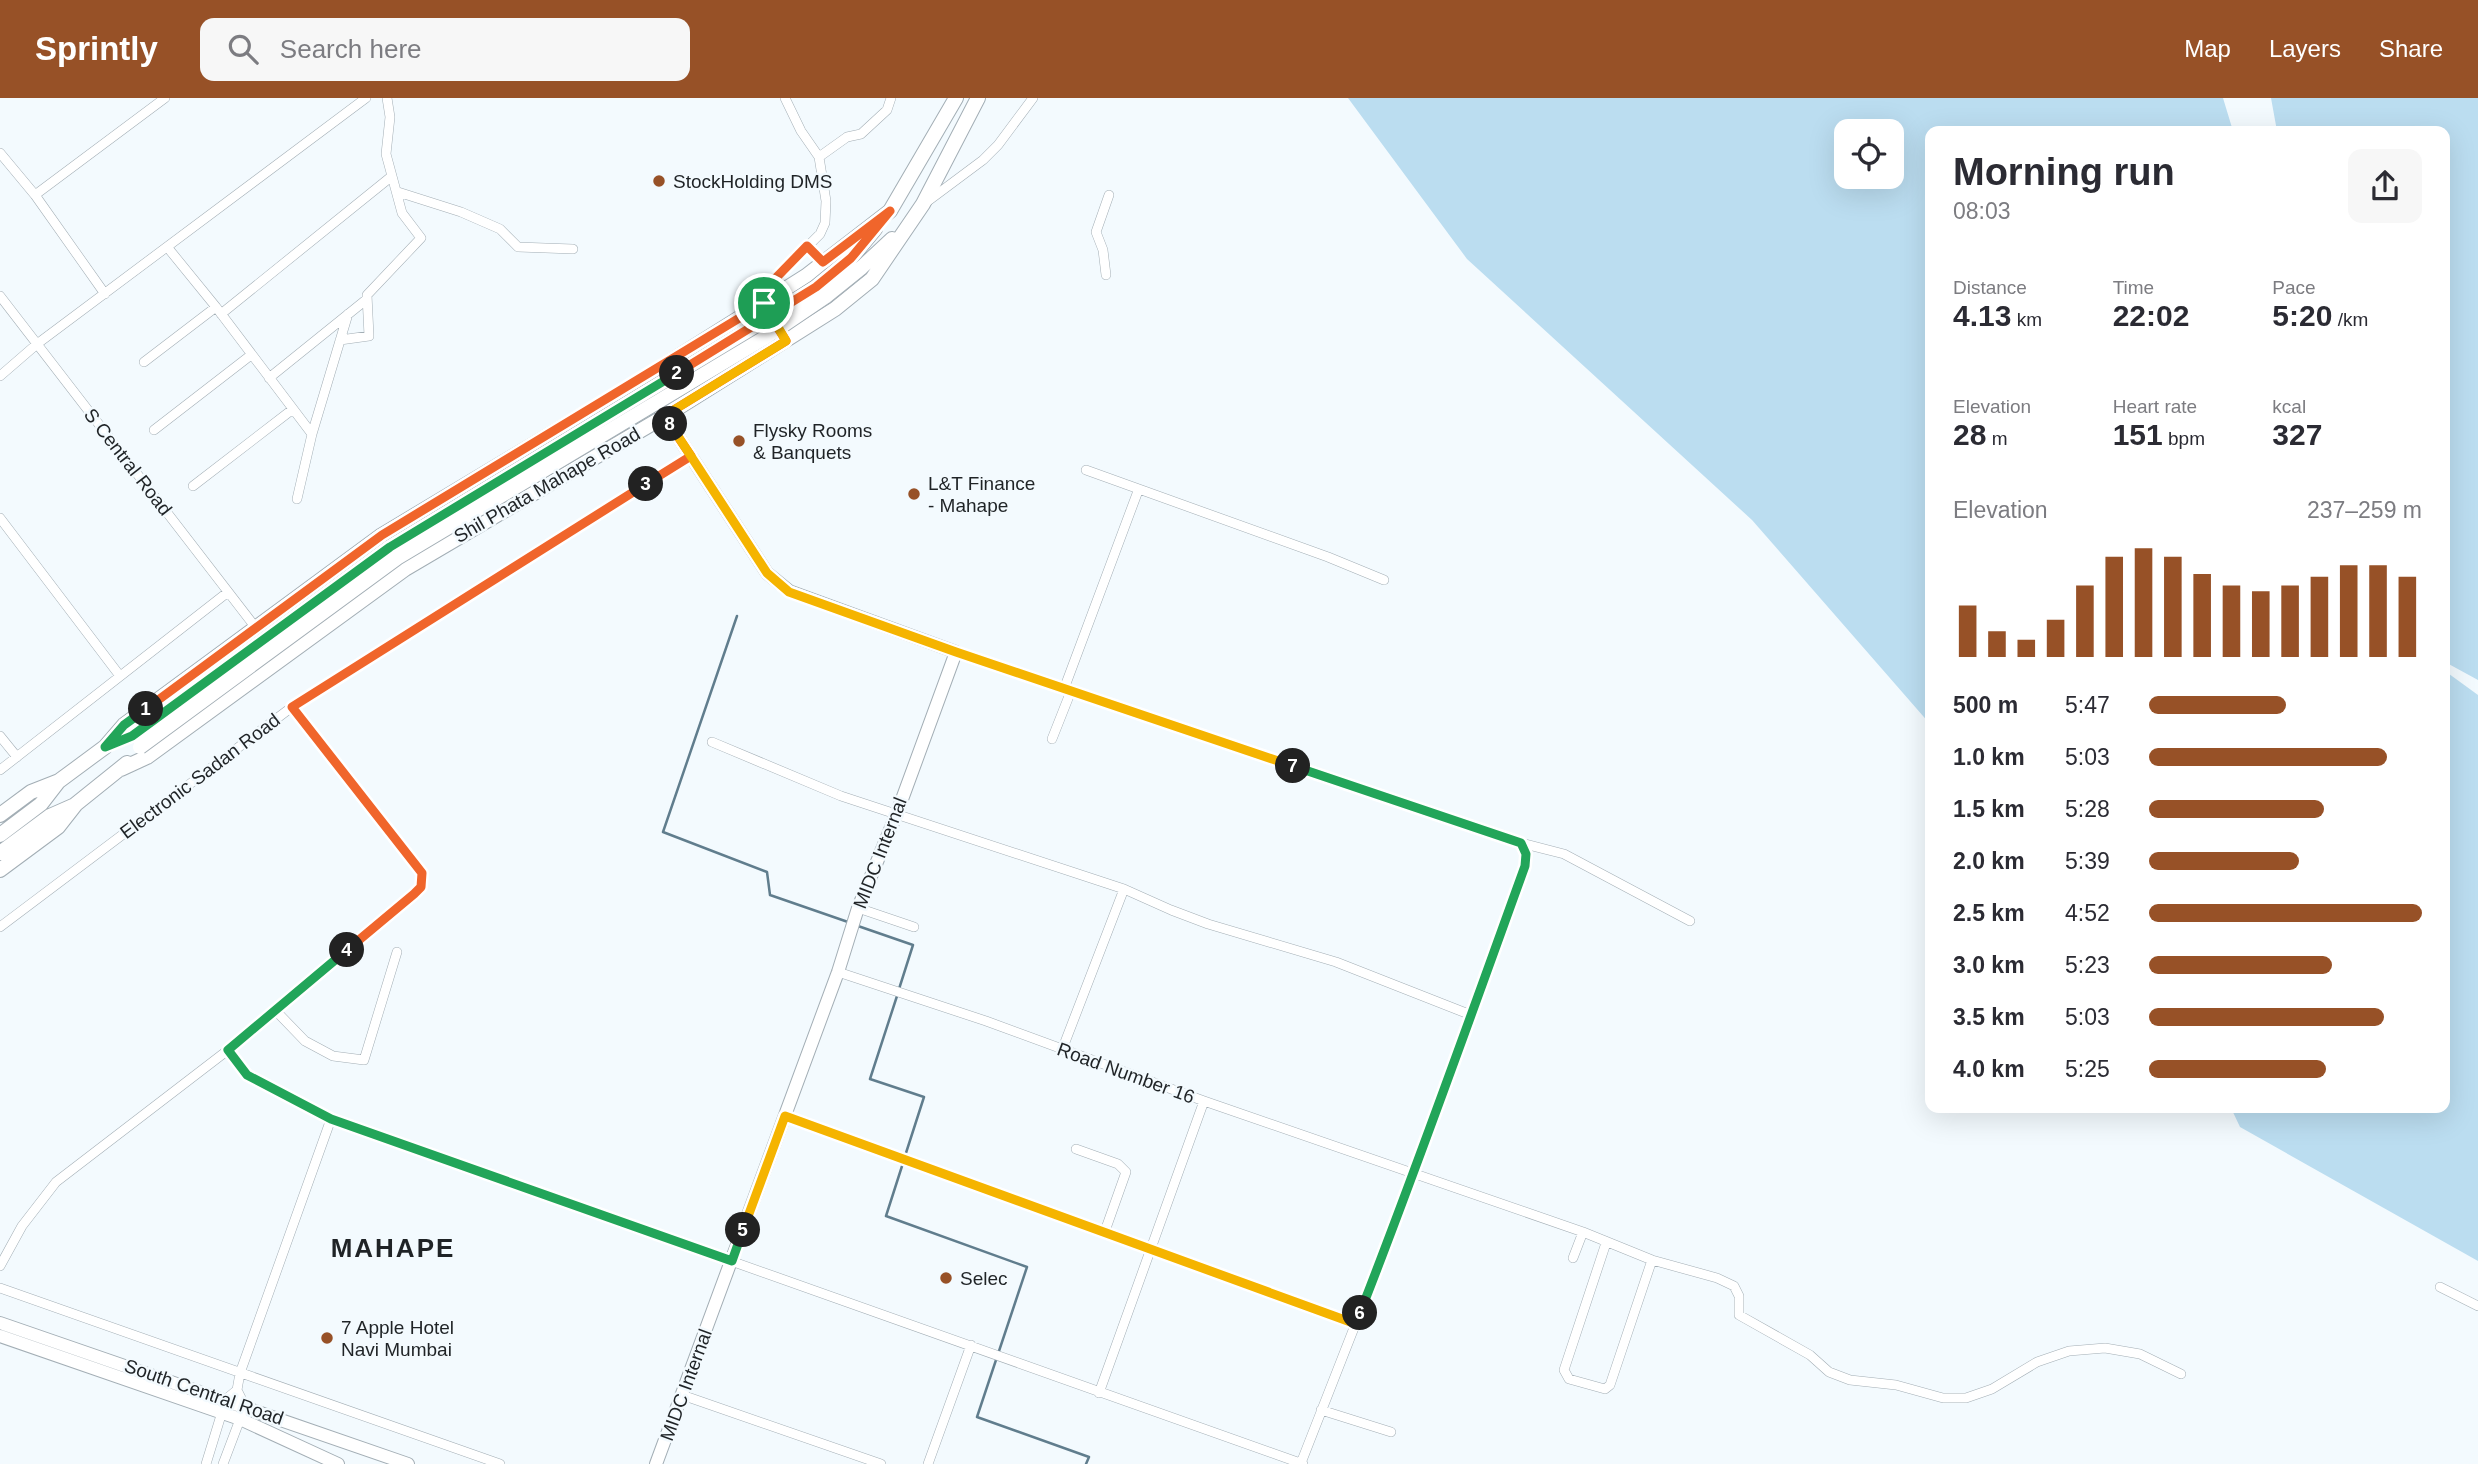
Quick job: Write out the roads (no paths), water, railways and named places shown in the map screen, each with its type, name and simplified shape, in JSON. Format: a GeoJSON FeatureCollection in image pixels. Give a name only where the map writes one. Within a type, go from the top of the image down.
{"type":"FeatureCollection","features":[{"type":"Feature","properties":{"kind":"main road","name":"Shil Phata Mahape Road"},"geometry":{"type":"LineString","coordinates":[[105,747],[124,725],[382,535],[641,380],[806,276],[890,211],[956,98]]}},
{"type":"Feature","properties":{"kind":"main road","name":"Shil Phata Mahape Road"},"geometry":{"type":"LineString","coordinates":[[121,769],[147,757],[405,569],[664,416],[835,309],[872,279],[923,204],[978,98]]}},
{"type":"Feature","properties":{"kind":"main road"},"geometry":{"type":"LineString","coordinates":[[856,263],[890,211]]}},
{"type":"Feature","properties":{"kind":"main road"},"geometry":{"type":"LineString","coordinates":[[0,870],[58,827],[76,804],[121,769],[136,742],[390,547],[757,325],[856,263],[908,223]]}},
{"type":"Feature","properties":{"kind":"main road"},"geometry":{"type":"LineString","coordinates":[[0,815],[31,792],[59,781],[105,747],[136,742]]}},
{"type":"Feature","properties":{"kind":"main road"},"geometry":{"type":"LineString","coordinates":[[0,853],[45,810],[59,781]]}},
{"type":"Feature","properties":{"kind":"main road"},"geometry":{"type":"LineString","coordinates":[[0,835],[45,810],[76,804]]}},
{"type":"Feature","properties":{"kind":"street"},"geometry":{"type":"LineString","coordinates":[[34,195],[165,98]]}},
{"type":"Feature","properties":{"kind":"street"},"geometry":{"type":"LineString","coordinates":[[0,376],[37,344],[311,141],[364,98]]}},
{"type":"Feature","properties":{"kind":"street"},"geometry":{"type":"LineString","coordinates":[[340,340],[369,336],[367,295],[421,237],[402,212],[386,154],[390,117],[387,98]]}},
{"type":"Feature","properties":{"kind":"street"},"geometry":{"type":"LineString","coordinates":[[785,98],[801,131],[819,157],[826,201],[825,223],[820,234],[762,295],[786,341]]}},
{"type":"Feature","properties":{"kind":"street"},"geometry":{"type":"LineString","coordinates":[[819,157],[847,137],[861,134],[887,110],[891,98]]}},
{"type":"Feature","properties":{"kind":"street"},"geometry":{"type":"LineString","coordinates":[[923,204],[984,160],[999,145],[1033,98]]}},
{"type":"Feature","properties":{"kind":"street"},"geometry":{"type":"LineString","coordinates":[[0,153],[34,195],[105,294]]}},
{"type":"Feature","properties":{"kind":"street"},"geometry":{"type":"LineString","coordinates":[[144,362],[218,310],[393,176]]}},
{"type":"Feature","properties":{"kind":"street"},"geometry":{"type":"LineString","coordinates":[[398,192],[461,212],[500,229],[518,247],[573,249]]}},
{"type":"Feature","properties":{"kind":"street"},"geometry":{"type":"LineString","coordinates":[[1106,275],[1103,250],[1096,232],[1108,195]]}},
{"type":"Feature","properties":{"kind":"street"},"geometry":{"type":"LineString","coordinates":[[807,246],[823,262]]}},
{"type":"Feature","properties":{"kind":"street"},"geometry":{"type":"LineString","coordinates":[[167,247],[312,434]]}},
{"type":"Feature","properties":{"kind":"street","name":"S Central Road"},"geometry":{"type":"LineString","coordinates":[[0,296],[256,628]]}},
{"type":"Feature","properties":{"kind":"street"},"geometry":{"type":"LineString","coordinates":[[269,378],[367,299]]}},
{"type":"Feature","properties":{"kind":"street"},"geometry":{"type":"LineString","coordinates":[[297,499],[312,434],[348,314]]}},
{"type":"Feature","properties":{"kind":"street"},"geometry":{"type":"LineString","coordinates":[[154,430],[251,355]]}},
{"type":"Feature","properties":{"kind":"street"},"geometry":{"type":"LineString","coordinates":[[641,380],[767,573],[789,592],[1068,690],[1521,843],[1564,854],[1690,921]]}},
{"type":"Feature","properties":{"kind":"street"},"geometry":{"type":"LineString","coordinates":[[193,486],[293,409]]}},
{"type":"Feature","properties":{"kind":"street","name":"Electronic Sadan Road"},"geometry":{"type":"LineString","coordinates":[[0,927],[292,707],[691,456]]}},
{"type":"Feature","properties":{"kind":"street"},"geometry":{"type":"LineString","coordinates":[[1086,470],[1138,491],[1328,557],[1384,580]]}},
{"type":"Feature","properties":{"kind":"street"},"geometry":{"type":"LineString","coordinates":[[1052,739],[1138,491]]}},
{"type":"Feature","properties":{"kind":"street"},"geometry":{"type":"LineString","coordinates":[[0,518],[120,676]]}},
{"type":"Feature","properties":{"kind":"street"},"geometry":{"type":"LineString","coordinates":[[0,770],[228,593]]}},
{"type":"Feature","properties":{"kind":"street","name":"MIDC Internal"},"geometry":{"type":"LineString","coordinates":[[656,1464],[838,972],[858,908],[897,813],[956,652]]}},
{"type":"Feature","properties":{"kind":"street"},"geometry":{"type":"LineString","coordinates":[[0,1266],[22,1226],[55,1182],[228,1050],[421,887],[422,873],[292,707]]}},
{"type":"Feature","properties":{"kind":"street"},"geometry":{"type":"LineString","coordinates":[[0,736],[17,757]]}},
{"type":"Feature","properties":{"kind":"street"},"geometry":{"type":"LineString","coordinates":[[712,742],[841,796],[1124,889],[1171,910],[1336,962],[1471,1015]]}},
{"type":"Feature","properties":{"kind":"street"},"geometry":{"type":"LineString","coordinates":[[228,1050],[247,1075],[331,1119],[1302,1464],[1414,1174],[1525,866],[1526,854],[1521,843]]}},
{"type":"Feature","properties":{"kind":"street"},"geometry":{"type":"LineString","coordinates":[[1062,1050],[1124,889]]}},
{"type":"Feature","properties":{"kind":"street"},"geometry":{"type":"LineString","coordinates":[[858,908],[914,927]]}},
{"type":"Feature","properties":{"kind":"street"},"geometry":{"type":"LineString","coordinates":[[275,1010],[305,1041],[333,1056],[365,1060],[397,952]]}},
{"type":"Feature","properties":{"kind":"street","name":"Road Number 16"},"geometry":{"type":"LineString","coordinates":[[838,972],[883,985],[1204,1101],[1583,1232],[1652,1260],[1717,1278],[1734,1286],[1739,1296],[1739,1315],[1810,1355],[1829,1372],[1850,1380],[1896,1385],[1943,1398],[1966,1398],[1992,1389],[2037,1362],[2069,1351],[2105,1348],[2140,1354],[2181,1374]]}},
{"type":"Feature","properties":{"kind":"street"},"geometry":{"type":"LineString","coordinates":[[1099,1393],[1204,1101]]}},
{"type":"Feature","properties":{"kind":"street"},"geometry":{"type":"LineString","coordinates":[[785,1116],[1356,1324]]}},
{"type":"Feature","properties":{"kind":"street"},"geometry":{"type":"LineString","coordinates":[[223,1464],[245,1406],[237,1390],[240,1373],[331,1119]]}},
{"type":"Feature","properties":{"kind":"street"},"geometry":{"type":"LineString","coordinates":[[1076,1149],[1118,1164],[1126,1172],[1105,1231]]}},
{"type":"Feature","properties":{"kind":"street"},"geometry":{"type":"LineString","coordinates":[[1573,1258],[1583,1232]]}},
{"type":"Feature","properties":{"kind":"street"},"geometry":{"type":"LineString","coordinates":[[1606,1243],[1564,1370],[1569,1379],[1605,1389],[1611,1385],[1652,1260]]}},
{"type":"Feature","properties":{"kind":"street"},"geometry":{"type":"LineString","coordinates":[[2440,1287],[2478,1306]]}},
{"type":"Feature","properties":{"kind":"street"},"geometry":{"type":"LineString","coordinates":[[0,1288],[500,1464]]}},
{"type":"Feature","properties":{"kind":"street","name":"South Central Road"},"geometry":{"type":"LineString","coordinates":[[0,1323],[408,1464]]}},
{"type":"Feature","properties":{"kind":"street","name":"South Central Road"},"geometry":{"type":"LineString","coordinates":[[0,1336],[240,1419],[338,1464]]}},
{"type":"Feature","properties":{"kind":"street"},"geometry":{"type":"LineString","coordinates":[[928,1464],[974,1346]]}},
{"type":"Feature","properties":{"kind":"street"},"geometry":{"type":"LineString","coordinates":[[206,1464],[226,1399],[237,1390]]}},
{"type":"Feature","properties":{"kind":"street"},"geometry":{"type":"LineString","coordinates":[[682,1395],[881,1464]]}},
{"type":"Feature","properties":{"kind":"street"},"geometry":{"type":"LineString","coordinates":[[1321,1410],[1391,1432]]}},
{"type":"Feature","properties":{"kind":"waterway"},"geometry":{"type":"LineString","coordinates":[[737,616],[663,832],[767,872],[770,895],[848,922]]}},
{"type":"Feature","properties":{"kind":"waterway"},"geometry":{"type":"LineString","coordinates":[[858,926],[913,945],[899,989]]}},
{"type":"Feature","properties":{"kind":"waterway"},"geometry":{"type":"LineString","coordinates":[[897,996],[870,1079],[924,1097],[905,1156]]}},
{"type":"Feature","properties":{"kind":"waterway"},"geometry":{"type":"LineString","coordinates":[[903,1163],[886,1216],[1027,1267],[977,1417],[1089,1457],[1086,1464]]}},
{"type":"Feature","properties":{"kind":"place","name":"StockHolding DMS"},"geometry":{"type":"Point","coordinates":[659,181]}},
{"type":"Feature","properties":{"kind":"place","name":"Flysky Rooms & Banquets"},"geometry":{"type":"Point","coordinates":[739,441]}},
{"type":"Feature","properties":{"kind":"place","name":"L&T Finance - Mahape"},"geometry":{"type":"Point","coordinates":[914,494]}},
{"type":"Feature","properties":{"kind":"place","name":"Selec"},"geometry":{"type":"Point","coordinates":[946,1278]}},
{"type":"Feature","properties":{"kind":"place","name":"7 Apple Hotel Navi Mumbai"},"geometry":{"type":"Point","coordinates":[327,1338]}},
{"type":"Feature","properties":{"kind":"district","name":"MAHAPE"},"geometry":{"type":"Point","coordinates":[393,1248]}}]}
